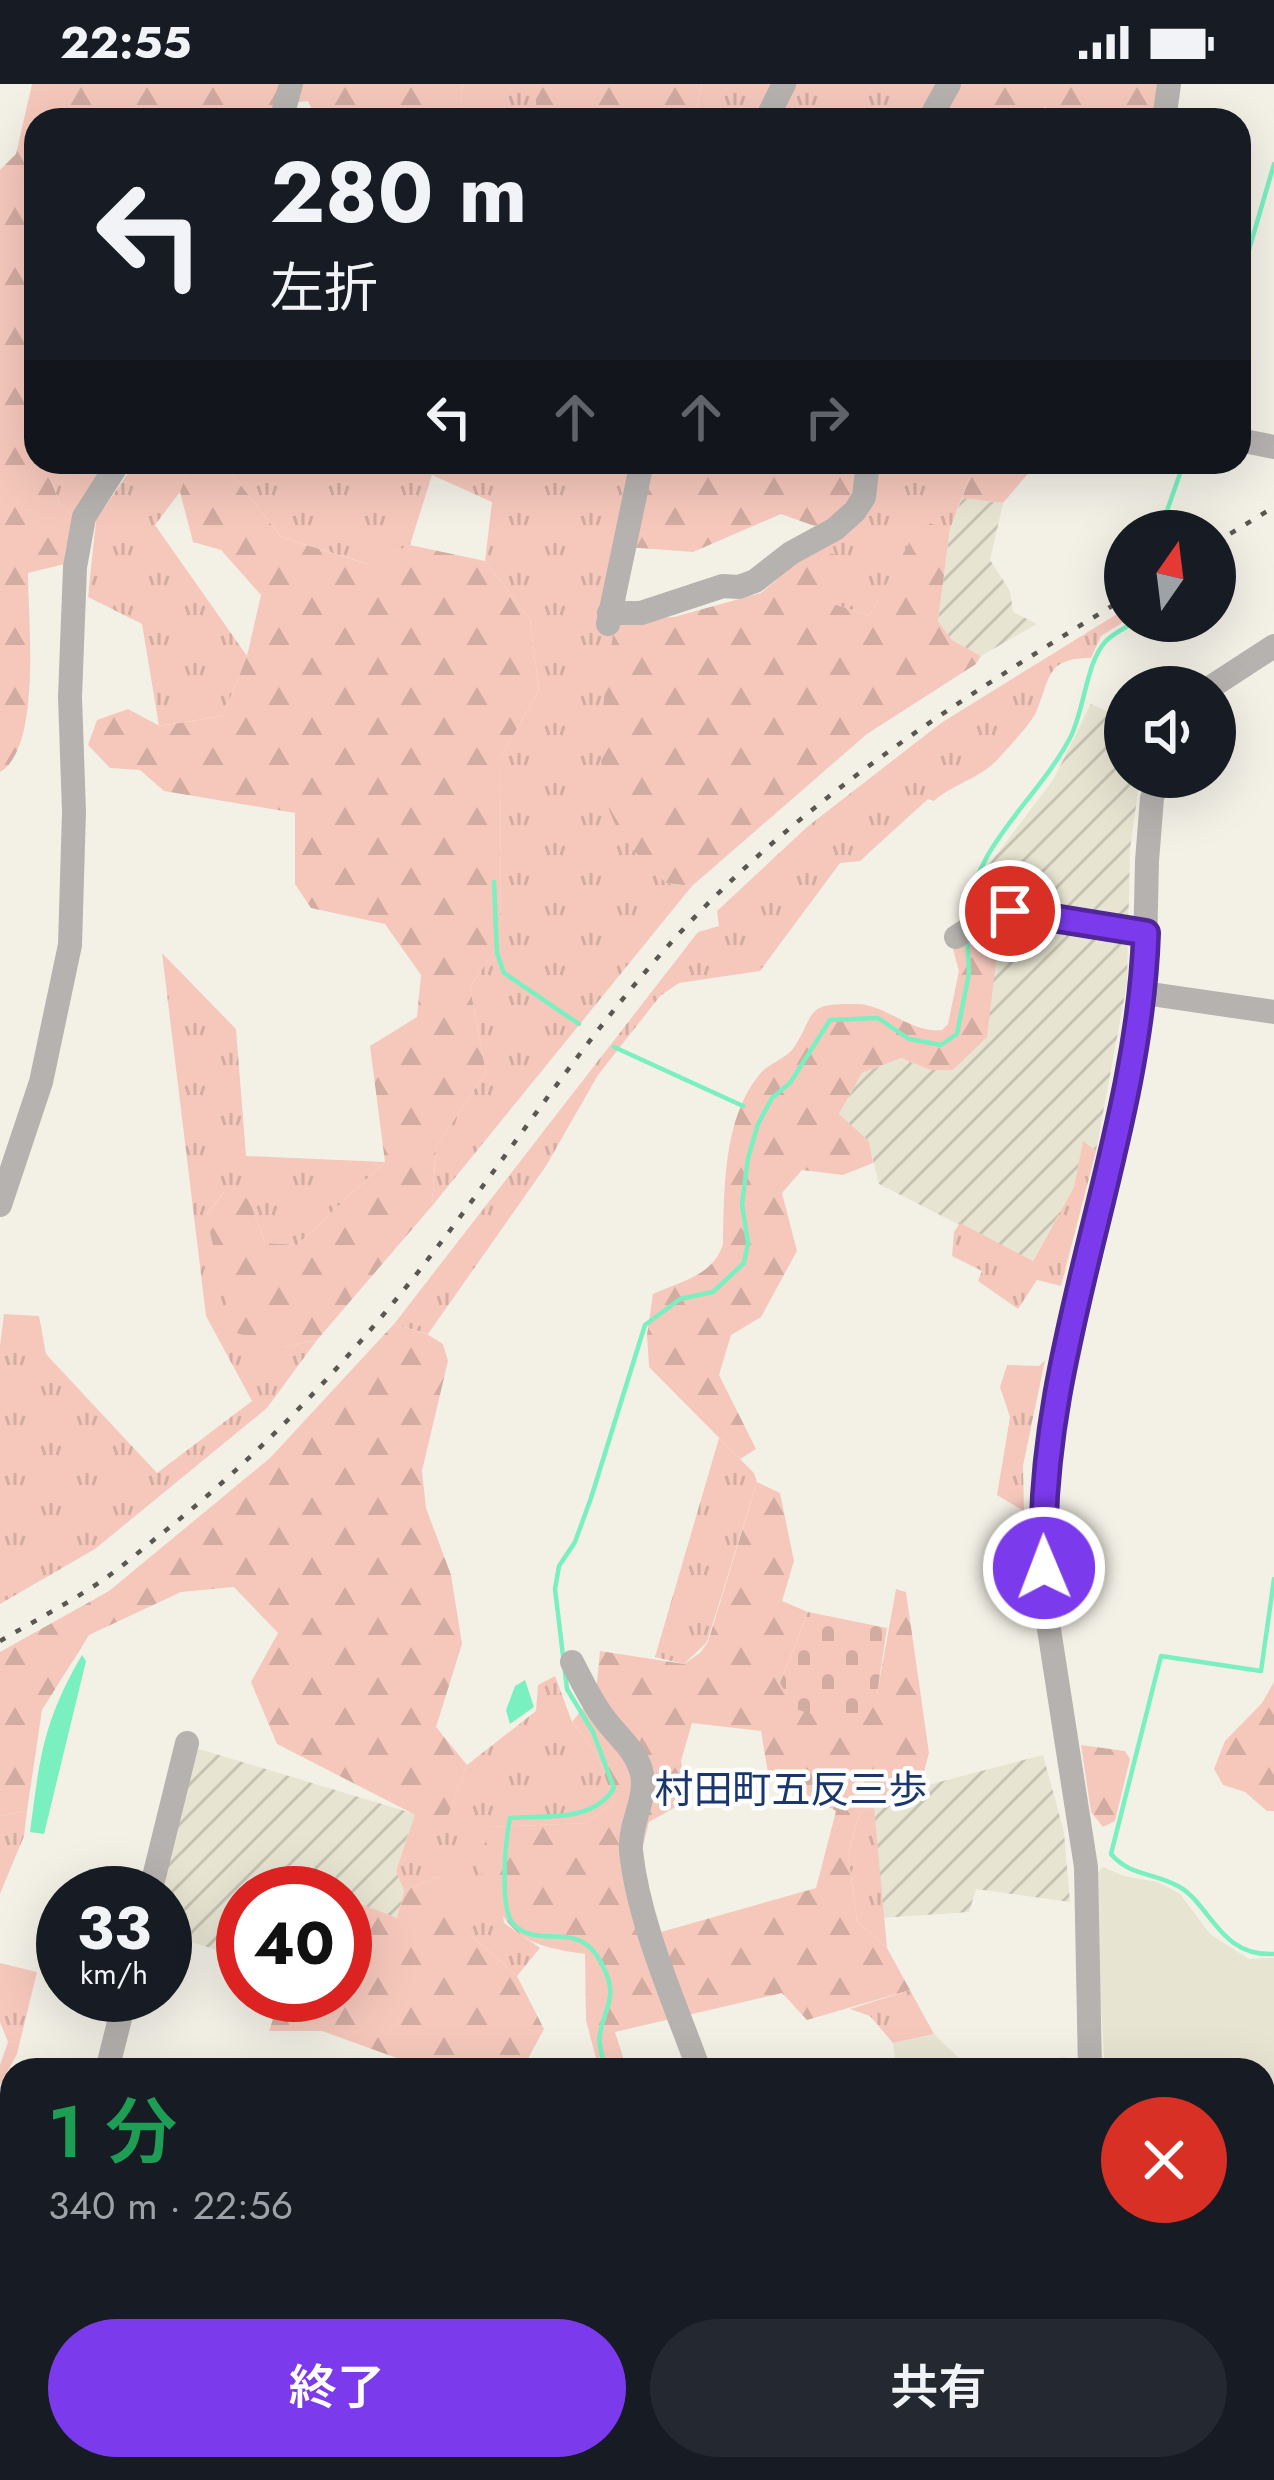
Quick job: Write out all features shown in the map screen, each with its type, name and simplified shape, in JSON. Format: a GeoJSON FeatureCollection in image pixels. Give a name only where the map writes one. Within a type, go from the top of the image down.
{"type":"FeatureCollection","features":[{"type":"Feature","properties":{"kind":"street"},"geometry":{"type":"LineString","coordinates":[[0,1204],[41,1082],[70,945],[75,567],[84,517],[111,474]]}},
{"type":"Feature","properties":{"kind":"street"},"geometry":{"type":"LineString","coordinates":[[639,474],[608,619],[754,581],[855,511],[864,497],[867,474]]}},
{"type":"Feature","properties":{"kind":"street"},"geometry":{"type":"LineString","coordinates":[[1236,671],[1274,646]]}},
{"type":"Feature","properties":{"kind":"street"},"geometry":{"type":"LineString","coordinates":[[1090,2058],[1086,1867],[1046,1610],[1045,1467],[1144,993],[1149,830],[1155,798]]}},
{"type":"Feature","properties":{"kind":"street"},"geometry":{"type":"LineString","coordinates":[[965,933],[989,916],[1010,911],[1146,933]]}},
{"type":"Feature","properties":{"kind":"street"},"geometry":{"type":"LineString","coordinates":[[1144,993],[1274,1012]]}},
{"type":"Feature","properties":{"kind":"street"},"geometry":{"type":"LineString","coordinates":[[572,1662],[641,1771],[644,1789],[632,1819],[631,1847],[638,1889],[695,2058]]}},
{"type":"Feature","properties":{"kind":"street"},"geometry":{"type":"LineString","coordinates":[[157,1866],[187,1743]]}},
{"type":"Feature","properties":{"kind":"street"},"geometry":{"type":"LineString","coordinates":[[110,2058],[119,2022]]}},
{"type":"Feature","properties":{"kind":"shaded area"},"geometry":{"type":"Polygon","coordinates":[[[962,498],[1003,503],[990,560],[1010,591],[1013,612],[1037,624],[981,656],[952,640],[938,621],[950,529],[962,498]]]}},
{"type":"Feature","properties":{"kind":"shaded area"},"geometry":{"type":"Polygon","coordinates":[[[1091,704],[1104,710],[1104,798],[1137,798],[1130,849],[1127,983],[1096,1151],[1083,1142],[1074,1187],[1032,1262],[879,1184],[868,1141],[839,1114],[862,1073],[901,1058],[930,1070],[953,1070],[975,912],[987,867],[1053,780],[1091,704]]]}},
{"type":"Feature","properties":{"kind":"shaded area"},"geometry":{"type":"Polygon","coordinates":[[[82,1655],[86,1661],[44,1834],[30,1832],[45,1740],[82,1655]]]}},
{"type":"Feature","properties":{"kind":"shaded area"},"geometry":{"type":"Polygon","coordinates":[[[525,1680],[534,1707],[510,1724],[506,1710],[515,1686],[525,1680]]]}},
{"type":"Feature","properties":{"kind":"shaded area"},"geometry":{"type":"Polygon","coordinates":[[[199,1749],[415,1814],[396,1871],[404,1891],[397,1919],[372,1909],[372,1866],[216,1866],[216,1950],[192,1942],[192,1866],[161,1866],[187,1758],[199,1749]]]}},
{"type":"Feature","properties":{"kind":"shaded area"},"geometry":{"type":"Polygon","coordinates":[[[1043,1755],[1064,1832],[1070,1902],[976,1889],[969,1912],[881,1918],[874,1806],[920,1787],[1043,1755]]]}},
{"type":"Feature","properties":{"kind":"shaded area"},"geometry":{"type":"Polygon","coordinates":[[[1103,1867],[1158,1882],[1180,1894],[1210,1934],[1249,1959],[1274,1958],[1274,2058],[1104,2058],[1093,1877],[1103,1867]]]}},
{"type":"Feature","properties":{"kind":"shaded area"},"geometry":{"type":"Polygon","coordinates":[[[934,2034],[959,2058],[895,2058],[893,2043],[934,2034]]]}},
{"type":"Feature","properties":{"kind":"green space"},"geometry":{"type":"Polygon","coordinates":[[[32,84],[463,84],[457,108],[311,108],[308,101],[274,108],[27,108],[32,84]]]}},
{"type":"Feature","properties":{"kind":"green space"},"geometry":{"type":"Polygon","coordinates":[[[463,84],[536,84],[536,108],[457,108],[463,84]]]}},
{"type":"Feature","properties":{"kind":"green space"},"geometry":{"type":"Polygon","coordinates":[[[536,84],[702,84],[697,108],[536,108],[536,84]]]}},
{"type":"Feature","properties":{"kind":"green space"},"geometry":{"type":"Polygon","coordinates":[[[702,84],[954,84],[945,108],[697,108],[702,84]]]}},
{"type":"Feature","properties":{"kind":"green space"},"geometry":{"type":"Polygon","coordinates":[[[954,84],[1161,84],[1156,108],[945,108],[954,84]]]}},
{"type":"Feature","properties":{"kind":"green space"},"geometry":{"type":"Polygon","coordinates":[[[24,119],[24,474],[58,474],[52,482],[59,503],[77,519],[69,563],[28,573],[27,710],[13,758],[0,772],[0,170],[16,154],[24,119]]]}},
{"type":"Feature","properties":{"kind":"green space"},"geometry":{"type":"Polygon","coordinates":[[[58,474],[124,474],[77,519],[59,503],[52,481],[58,474]]]}},
{"type":"Feature","properties":{"kind":"green space"},"geometry":{"type":"Polygon","coordinates":[[[127,474],[187,474],[180,492],[155,525],[247,656],[223,716],[159,726],[142,624],[88,597],[96,520],[127,474]]]}},
{"type":"Feature","properties":{"kind":"green space"},"geometry":{"type":"Polygon","coordinates":[[[187,474],[232,474],[281,537],[367,564],[410,545],[485,561],[530,619],[539,691],[500,758],[501,941],[470,987],[486,1072],[436,1147],[432,1206],[317,1340],[285,1347],[233,1332],[206,1215],[225,1191],[249,1199],[265,1243],[297,1245],[385,1162],[370,1046],[417,1017],[421,975],[385,924],[311,908],[295,884],[295,813],[164,791],[140,770],[110,768],[88,745],[97,720],[128,709],[160,726],[223,716],[247,656],[261,595],[221,550],[193,542],[180,492],[187,474]]]}},
{"type":"Feature","properties":{"kind":"green space"},"geometry":{"type":"Polygon","coordinates":[[[232,474],[646,474],[602,722],[666,883],[692,886],[432,1206],[436,1147],[486,1072],[470,987],[501,941],[500,758],[539,691],[530,619],[485,561],[492,502],[432,475],[410,545],[368,564],[281,537],[232,474]]]}},
{"type":"Feature","properties":{"kind":"green space"},"geometry":{"type":"Polygon","coordinates":[[[645,474],[858,474],[848,508],[820,528],[781,514],[693,552],[626,547],[645,474]]]}},
{"type":"Feature","properties":{"kind":"green space"},"geometry":{"type":"Polygon","coordinates":[[[855,474],[971,474],[950,529],[921,522],[869,616],[831,603],[812,549],[855,474]]]}},
{"type":"Feature","properties":{"kind":"green space"},"geometry":{"type":"Polygon","coordinates":[[[971,474],[1028,474],[1003,503],[962,498],[971,474]]]}},
{"type":"Feature","properties":{"kind":"green space"},"geometry":{"type":"Polygon","coordinates":[[[921,521],[950,529],[938,621],[952,640],[981,656],[976,664],[867,734],[692,886],[666,883],[621,834],[604,787],[602,730],[615,621],[674,617],[761,593],[812,549],[841,556],[831,603],[869,616],[921,521]]]}},
{"type":"Feature","properties":{"kind":"green space"},"geometry":{"type":"Polygon","coordinates":[[[1104,622],[1104,634],[1091,658],[1066,661],[1052,672],[1035,715],[990,767],[934,801],[928,799],[860,861],[840,863],[760,971],[679,983],[660,996],[598,1075],[546,1166],[428,1334],[394,1324],[698,932],[719,926],[717,911],[807,827],[941,723],[1104,622]]]}},
{"type":"Feature","properties":{"kind":"green space"},"geometry":{"type":"Polygon","coordinates":[[[989,929],[998,945],[987,1037],[953,1070],[930,1070],[901,1058],[862,1073],[839,1114],[869,1141],[873,1163],[843,1175],[802,1170],[782,1193],[797,1251],[761,1317],[731,1335],[719,1375],[756,1449],[740,1459],[649,1367],[647,1335],[653,1294],[704,1270],[723,1244],[728,1156],[738,1112],[763,1071],[792,1050],[814,1012],[827,1005],[867,1005],[919,1027],[942,1030],[948,1024],[959,971],[951,942],[989,929]]]}},
{"type":"Feature","properties":{"kind":"green space"},"geometry":{"type":"Polygon","coordinates":[[[162,953],[236,1029],[246,1156],[385,1162],[297,1245],[265,1243],[249,1199],[224,1192],[206,1215],[285,1347],[317,1340],[267,1408],[95,1549],[0,1604],[4,1314],[39,1316],[46,1354],[157,1473],[252,1401],[206,1316],[162,953]]]}},
{"type":"Feature","properties":{"kind":"green space"},"geometry":{"type":"Polygon","coordinates":[[[1083,1141],[1096,1151],[1061,1286],[1037,1280],[1018,1309],[978,1281],[982,1271],[952,1256],[954,1232],[960,1223],[1033,1261],[1074,1187],[1083,1141]]]}},
{"type":"Feature","properties":{"kind":"green space"},"geometry":{"type":"Polygon","coordinates":[[[394,1324],[443,1344],[448,1361],[422,1471],[426,1508],[451,1575],[462,1644],[436,1727],[467,1765],[443,1829],[277,1744],[251,1682],[278,1633],[234,1587],[181,1592],[89,1635],[42,1710],[27,1811],[0,1816],[0,1652],[109,1591],[270,1458],[394,1324]]]}},
{"type":"Feature","properties":{"kind":"green space"},"geometry":{"type":"Polygon","coordinates":[[[1045,1360],[1023,1466],[1024,1511],[997,1495],[1010,1417],[1000,1387],[1007,1365],[1039,1366],[1045,1360]]]}},
{"type":"Feature","properties":{"kind":"green space"},"geometry":{"type":"Polygon","coordinates":[[[719,1438],[754,1473],[757,1482],[707,1642],[684,1664],[655,1657],[719,1438]]]}},
{"type":"Feature","properties":{"kind":"green space"},"geometry":{"type":"Polygon","coordinates":[[[757,1482],[780,1493],[794,1561],[782,1601],[808,1612],[780,1683],[877,1694],[896,1589],[906,1592],[929,1753],[920,1787],[860,1812],[848,1854],[857,1921],[887,1948],[910,1990],[807,2020],[782,1993],[615,2032],[623,2058],[596,2058],[586,2020],[585,1954],[541,1945],[515,1930],[478,1865],[490,1827],[585,1823],[614,1802],[597,1754],[572,1722],[596,1692],[600,1651],[684,1664],[708,1642],[757,1482]],[[692,1723],[681,1761],[688,1800],[649,1822],[639,1862],[661,1932],[816,1888],[836,1811],[768,1773],[761,1731],[692,1723]]]}},
{"type":"Feature","properties":{"kind":"green space"},"geometry":{"type":"Polygon","coordinates":[[[808,1612],[887,1628],[877,1694],[851,1726],[795,1709],[780,1683],[808,1612]]]}},
{"type":"Feature","properties":{"kind":"green space"},"geometry":{"type":"Polygon","coordinates":[[[555,1676],[572,1722],[597,1754],[614,1802],[585,1823],[490,1827],[504,1923],[540,1948],[517,1976],[470,1934],[437,1877],[404,1891],[396,1871],[415,1814],[443,1828],[467,1765],[536,1711],[538,1685],[555,1676]]]}},
{"type":"Feature","properties":{"kind":"green space"},"geometry":{"type":"Polygon","coordinates":[[[1274,1682],[1274,1811],[1267,1811],[1245,1792],[1223,1785],[1214,1769],[1225,1741],[1262,1703],[1274,1682]]]}},
{"type":"Feature","properties":{"kind":"green space"},"geometry":{"type":"Polygon","coordinates":[[[1081,1745],[1125,1751],[1130,1759],[1115,1821],[1103,1827],[1091,1812],[1081,1745]]]}},
{"type":"Feature","properties":{"kind":"green space"},"geometry":{"type":"Polygon","coordinates":[[[874,1806],[887,1948],[857,1921],[848,1854],[860,1812],[874,1806]]]}},
{"type":"Feature","properties":{"kind":"green space"},"geometry":{"type":"Polygon","coordinates":[[[27,1811],[24,1836],[0,1894],[0,1816],[27,1811]]]}},
{"type":"Feature","properties":{"kind":"green space"},"geometry":{"type":"Polygon","coordinates":[[[437,1877],[464,1895],[470,1934],[517,1976],[544,2029],[528,2058],[397,2058],[322,2031],[269,2031],[272,2022],[372,2022],[372,1908],[397,1918],[404,1891],[437,1877]]]}},
{"type":"Feature","properties":{"kind":"green space"},"geometry":{"type":"Polygon","coordinates":[[[0,1963],[36,1972],[15,2058],[2,2058],[8,2042],[0,2022],[0,1963]]]}},
{"type":"Feature","properties":{"kind":"green space"},"geometry":{"type":"Polygon","coordinates":[[[910,1990],[934,2034],[893,2043],[870,2016],[850,2009],[910,1990]]]}},
{"type":"Feature","properties":{"kind":"waterway"},"geometry":{"type":"LineString","coordinates":[[1251,243],[1274,164]]}},
{"type":"Feature","properties":{"kind":"waterway"},"geometry":{"type":"LineString","coordinates":[[1167,510],[1180,474]]}},
{"type":"Feature","properties":{"kind":"waterway"},"geometry":{"type":"LineString","coordinates":[[966,921],[980,869],[1070,738],[1089,675],[1106,642]]}},
{"type":"Feature","properties":{"kind":"waterway"},"geometry":{"type":"LineString","coordinates":[[494,882],[497,953],[504,973],[579,1024]]}},
{"type":"Feature","properties":{"kind":"waterway"},"geometry":{"type":"LineString","coordinates":[[603,2058],[600,2039],[610,1993],[602,1964],[583,1942],[526,1933],[515,1926],[506,1906],[510,1818],[581,1812],[594,1807],[614,1788],[593,1732],[567,1689],[555,1589],[559,1566],[575,1542],[591,1498],[645,1325],[680,1299],[713,1292],[744,1263],[748,1243],[742,1204],[748,1158],[772,1098],[790,1083],[830,1020],[878,1018],[909,1039],[941,1045],[957,1034],[969,973],[967,938]]}},
{"type":"Feature","properties":{"kind":"waterway"},"geometry":{"type":"LineString","coordinates":[[614,1047],[743,1106]]}},
{"type":"Feature","properties":{"kind":"waterway"},"geometry":{"type":"LineString","coordinates":[[1274,1579],[1261,1671],[1161,1656],[1111,1854],[1134,1870],[1178,1886],[1240,1947],[1274,1954]]}},
{"type":"Feature","properties":{"kind":"railway"},"geometry":{"type":"LineString","coordinates":[[1236,530],[1274,507]]}},
{"type":"Feature","properties":{"kind":"railway"},"geometry":{"type":"LineString","coordinates":[[0,1641],[121,1566],[231,1475],[292,1415],[407,1286],[651,965],[739,874],[897,746],[1104,611]]}},
{"type":"Feature","properties":{"kind":"district","name":"村田町五反三歩"},"geometry":{"type":"Point","coordinates":[791,1789]}},
{"type":"Feature","properties":{"kind":"route"},"geometry":{"type":"LineString","coordinates":[[1010,911],[1146,933],[1144,993],[1132,1062],[1045,1467],[1044,1568]]}}]}
